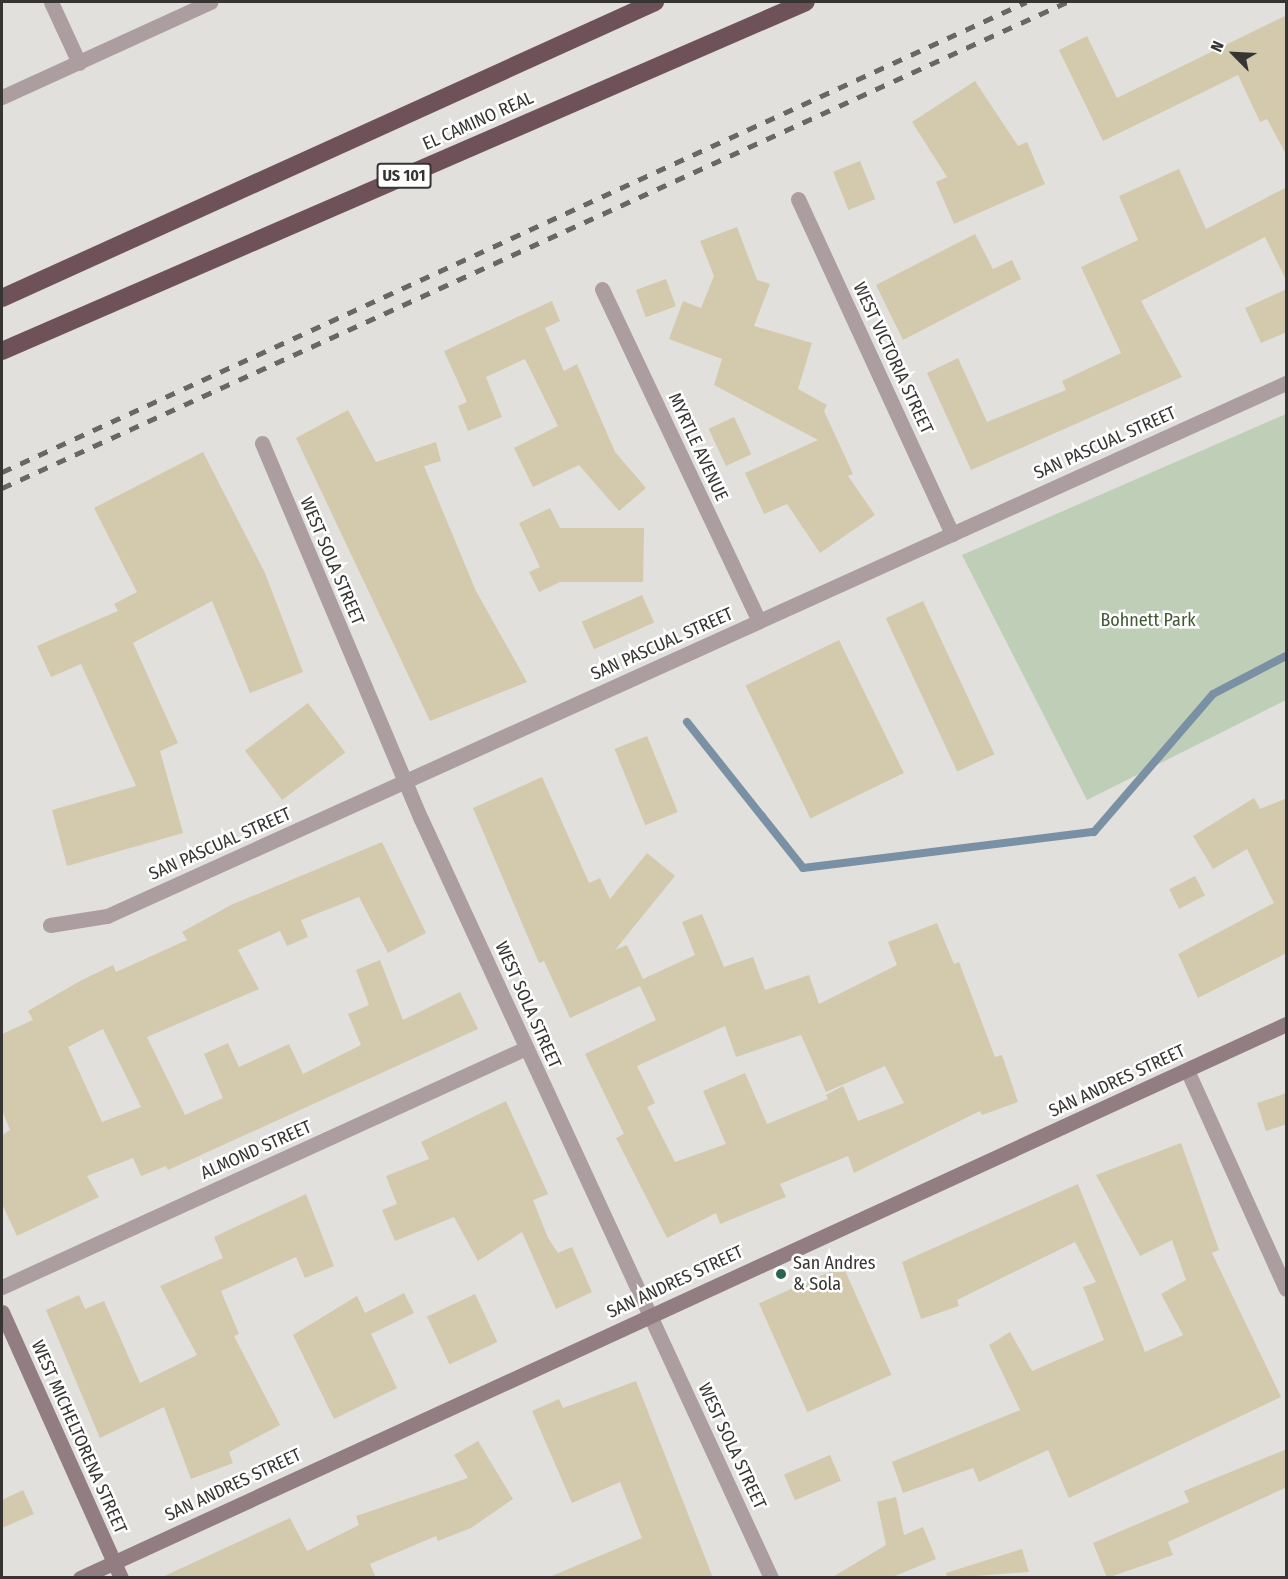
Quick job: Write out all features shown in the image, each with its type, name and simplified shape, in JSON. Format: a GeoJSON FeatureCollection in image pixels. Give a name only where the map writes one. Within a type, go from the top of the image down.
{"type":"FeatureCollection","features":[{"type":"Feature","properties":{"kind":"highway","name":"EL CAMINO REAL"},"geometry":{"type":"LineString","coordinates":[[2,298],[655,2]]}},
{"type":"Feature","properties":{"kind":"highway","name":"EL CAMINO REAL"},"geometry":{"type":"LineString","coordinates":[[2,351],[806,2]]}},
{"type":"Feature","properties":{"kind":"street"},"geometry":{"type":"LineString","coordinates":[[51,2],[79,63]]}},
{"type":"Feature","properties":{"kind":"street"},"geometry":{"type":"LineString","coordinates":[[2,97],[210,2]]}},
{"type":"Feature","properties":{"kind":"street","name":"WEST VICTORIA STREET"},"geometry":{"type":"LineString","coordinates":[[798,199],[952,534]]}},
{"type":"Feature","properties":{"kind":"street","name":"MYRTLE AVENUE"},"geometry":{"type":"LineString","coordinates":[[602,289],[759,621]]}},
{"type":"Feature","properties":{"kind":"street","name":"SAN PASCUAL STREET"},"geometry":{"type":"LineString","coordinates":[[50,925],[107,916],[1287,383]]}},
{"type":"Feature","properties":{"kind":"street","name":"WEST SOLA STREET"},"geometry":{"type":"LineString","coordinates":[[262,443],[405,782],[771,1578]]}},
{"type":"Feature","properties":{"kind":"street","name":"SAN ANDRES STREET"},"geometry":{"type":"LineString","coordinates":[[80,1578],[1287,1024]]}},
{"type":"Feature","properties":{"kind":"street","name":"ALMOND STREET"},"geometry":{"type":"LineString","coordinates":[[2,1287],[526,1048]]}},
{"type":"Feature","properties":{"kind":"street"},"geometry":{"type":"LineString","coordinates":[[1187,1070],[1287,1288]]}},
{"type":"Feature","properties":{"kind":"street","name":"WEST MICHELTORENA STREET"},"geometry":{"type":"LineString","coordinates":[[2,1312],[121,1578]]}},
{"type":"Feature","properties":{"kind":"green space","name":"Bohnett Park"},"geometry":{"type":"Polygon","coordinates":[[[1286,414],[1286,700],[1087,800],[962,555],[1286,414]]]}},
{"type":"Feature","properties":{"kind":"building"},"geometry":{"type":"Polygon","coordinates":[[[1287,15],[1287,156],[1267,119],[1260,122],[1238,75],[1103,141],[1059,50],[1087,36],[1117,98],[1287,15]]]}},
{"type":"Feature","properties":{"kind":"building"},"geometry":{"type":"Polygon","coordinates":[[[975,81],[1018,146],[1027,142],[1045,184],[954,224],[936,182],[947,177],[912,122],[975,81]]]}},
{"type":"Feature","properties":{"kind":"building"},"geometry":{"type":"Polygon","coordinates":[[[860,161],[875,199],[848,210],[833,172],[860,161]]]}},
{"type":"Feature","properties":{"kind":"building"},"geometry":{"type":"Polygon","coordinates":[[[1179,169],[1206,229],[1287,187],[1287,282],[1265,237],[1141,301],[1182,377],[971,470],[927,373],[958,358],[987,422],[1066,390],[1062,381],[1121,353],[1081,267],[1138,240],[1119,196],[1179,169]]]}},
{"type":"Feature","properties":{"kind":"building"},"geometry":{"type":"Polygon","coordinates":[[[737,227],[757,280],[770,284],[754,326],[812,343],[798,389],[827,405],[824,411],[853,474],[848,476],[875,515],[820,553],[787,504],[764,514],[745,473],[818,440],[714,385],[722,359],[669,339],[683,301],[701,308],[714,276],[700,241],[737,227]]]}},
{"type":"Feature","properties":{"kind":"building"},"geometry":{"type":"Polygon","coordinates":[[[975,234],[993,269],[1012,260],[1021,279],[903,340],[876,285],[975,234]]]}},
{"type":"Feature","properties":{"kind":"building"},"geometry":{"type":"Polygon","coordinates":[[[666,279],[676,306],[646,317],[636,290],[666,279]]]}},
{"type":"Feature","properties":{"kind":"building"},"geometry":{"type":"Polygon","coordinates":[[[1287,289],[1287,332],[1261,343],[1245,308],[1287,289]]]}},
{"type":"Feature","properties":{"kind":"building"},"geometry":{"type":"Polygon","coordinates":[[[552,301],[560,321],[545,328],[564,371],[577,364],[615,452],[646,488],[619,511],[579,465],[533,487],[514,448],[558,426],[525,359],[486,377],[502,417],[468,431],[458,406],[467,402],[444,351],[552,301]]]}},
{"type":"Feature","properties":{"kind":"building"},"geometry":{"type":"Polygon","coordinates":[[[348,410],[376,462],[436,442],[441,461],[424,466],[476,591],[527,682],[430,721],[296,438],[348,410]]]}},
{"type":"Feature","properties":{"kind":"building"},"geometry":{"type":"Polygon","coordinates":[[[734,417],[751,454],[726,466],[709,429],[734,417]]]}},
{"type":"Feature","properties":{"kind":"building"},"geometry":{"type":"Polygon","coordinates":[[[203,452],[265,573],[303,672],[250,693],[212,601],[133,643],[178,743],[160,751],[183,833],[67,866],[52,810],[136,786],[81,664],[51,677],[37,646],[118,611],[114,604],[137,592],[94,508],[203,452]]]}},
{"type":"Feature","properties":{"kind":"building"},"geometry":{"type":"Polygon","coordinates":[[[550,508],[560,528],[644,528],[643,582],[560,582],[539,592],[529,572],[540,567],[519,523],[550,508]]]}},
{"type":"Feature","properties":{"kind":"building"},"geometry":{"type":"Polygon","coordinates":[[[642,595],[654,622],[594,649],[582,622],[642,595]]]}},
{"type":"Feature","properties":{"kind":"building"},"geometry":{"type":"Polygon","coordinates":[[[923,601],[994,754],[957,771],[886,618],[923,601]]]}},
{"type":"Feature","properties":{"kind":"building"},"geometry":{"type":"Polygon","coordinates":[[[839,640],[904,773],[810,819],[746,686],[839,640]]]}},
{"type":"Feature","properties":{"kind":"building"},"geometry":{"type":"Polygon","coordinates":[[[308,703],[345,753],[282,800],[245,751],[308,703]]]}},
{"type":"Feature","properties":{"kind":"building"},"geometry":{"type":"Polygon","coordinates":[[[647,736],[678,812],[645,825],[615,749],[647,736]]]}},
{"type":"Feature","properties":{"kind":"building"},"geometry":{"type":"Polygon","coordinates":[[[542,777],[589,883],[600,878],[610,899],[647,853],[675,876],[615,950],[627,945],[643,979],[695,955],[682,922],[702,914],[724,967],[753,957],[765,990],[809,975],[819,1004],[897,965],[888,942],[937,923],[954,964],[959,962],[995,1057],[1002,1055],[1018,1102],[982,1115],[980,1111],[854,1173],[848,1156],[780,1184],[786,1197],[720,1224],[716,1213],[667,1238],[616,1138],[624,1134],[585,1054],[656,1020],[640,986],[570,1018],[544,961],[539,963],[473,808],[542,777]],[[725,1026],[637,1066],[655,1103],[647,1107],[675,1162],[726,1144],[703,1091],[745,1073],[767,1124],[828,1099],[826,1095],[843,1086],[858,1121],[904,1103],[885,1066],[826,1092],[801,1035],[736,1057],[725,1026]]]}},
{"type":"Feature","properties":{"kind":"building"},"geometry":{"type":"Polygon","coordinates":[[[1254,798],[1260,809],[1287,798],[1287,953],[1198,998],[1178,954],[1274,903],[1247,849],[1213,869],[1193,836],[1254,798]]]}},
{"type":"Feature","properties":{"kind":"building"},"geometry":{"type":"Polygon","coordinates":[[[382,842],[426,933],[388,953],[359,897],[301,920],[308,937],[287,946],[280,931],[238,950],[259,989],[147,1037],[185,1115],[223,1098],[204,1054],[228,1043],[239,1067],[289,1044],[303,1074],[361,1045],[348,1014],[369,1005],[356,970],[380,960],[403,1020],[460,992],[478,1029],[168,1170],[166,1166],[141,1176],[133,1158],[87,1176],[99,1197],[17,1236],[2,1204],[2,1135],[10,1130],[2,1110],[2,1034],[33,1020],[28,1011],[80,981],[113,965],[116,972],[187,940],[182,932],[231,905],[382,842]],[[103,1029],[68,1047],[102,1122],[141,1107],[103,1029]]]}},
{"type":"Feature","properties":{"kind":"building"},"geometry":{"type":"Polygon","coordinates":[[[1195,876],[1205,896],[1179,909],[1169,889],[1195,876]]]}},
{"type":"Feature","properties":{"kind":"building"},"geometry":{"type":"Polygon","coordinates":[[[1287,1093],[1287,1124],[1266,1131],[1257,1103],[1287,1093]]]}},
{"type":"Feature","properties":{"kind":"building"},"geometry":{"type":"Polygon","coordinates":[[[506,1101],[548,1194],[533,1200],[548,1238],[558,1253],[572,1247],[592,1292],[556,1309],[522,1232],[478,1261],[454,1217],[395,1241],[382,1210],[397,1204],[386,1176],[429,1159],[421,1142],[506,1101]]]}},
{"type":"Feature","properties":{"kind":"building"},"geometry":{"type":"Polygon","coordinates":[[[1181,1143],[1219,1250],[1212,1253],[1281,1397],[1069,1498],[1048,1450],[979,1482],[973,1468],[903,1493],[892,1462],[1020,1410],[989,1345],[1010,1332],[1032,1371],[1104,1340],[1083,1287],[1096,1282],[1075,1242],[957,1300],[959,1306],[921,1319],[902,1262],[1078,1184],[1145,1352],[1183,1335],[1161,1294],[1186,1280],[1172,1240],[1140,1256],[1096,1175],[1181,1143]]]}},
{"type":"Feature","properties":{"kind":"building"},"geometry":{"type":"Polygon","coordinates":[[[306,1194],[334,1266],[305,1278],[296,1257],[221,1291],[239,1334],[234,1336],[280,1425],[229,1452],[233,1463],[191,1479],[164,1407],[100,1438],[46,1310],[79,1295],[85,1309],[104,1301],[140,1383],[197,1355],[160,1286],[223,1258],[214,1237],[306,1194]]]}},
{"type":"Feature","properties":{"kind":"building"},"geometry":{"type":"Polygon","coordinates":[[[843,1266],[891,1375],[807,1412],[759,1303],[843,1266]]]}},
{"type":"Feature","properties":{"kind":"building"},"geometry":{"type":"Polygon","coordinates":[[[404,1293],[414,1313],[371,1334],[397,1388],[334,1419],[293,1335],[357,1296],[365,1313],[404,1293]]]}},
{"type":"Feature","properties":{"kind":"building"},"geometry":{"type":"Polygon","coordinates":[[[475,1294],[497,1342],[449,1364],[427,1316],[475,1294]]]}},
{"type":"Feature","properties":{"kind":"building"},"geometry":{"type":"Polygon","coordinates":[[[636,1381],[713,1578],[547,1578],[642,1538],[620,1482],[572,1503],[532,1411],[559,1399],[563,1408],[636,1381]]]}},
{"type":"Feature","properties":{"kind":"building"},"geometry":{"type":"Polygon","coordinates":[[[478,1441],[513,1499],[471,1528],[438,1541],[436,1536],[370,1564],[376,1578],[160,1578],[290,1518],[307,1551],[359,1525],[356,1516],[468,1478],[454,1455],[478,1441]]]}},
{"type":"Feature","properties":{"kind":"building"},"geometry":{"type":"Polygon","coordinates":[[[1287,1449],[1287,1487],[1168,1542],[1173,1555],[1107,1578],[1093,1543],[1189,1502],[1184,1491],[1287,1449]]]}},
{"type":"Feature","properties":{"kind":"building"},"geometry":{"type":"Polygon","coordinates":[[[830,1455],[841,1481],[795,1500],[784,1475],[830,1455]]]}},
{"type":"Feature","properties":{"kind":"building"},"geometry":{"type":"Polygon","coordinates":[[[23,1490],[34,1514],[2,1528],[2,1500],[23,1490]]]}},
{"type":"Feature","properties":{"kind":"building"},"geometry":{"type":"Polygon","coordinates":[[[896,1497],[904,1535],[923,1527],[936,1559],[890,1578],[831,1578],[886,1545],[877,1502],[896,1497]]]}},
{"type":"Feature","properties":{"kind":"building"},"geometry":{"type":"Polygon","coordinates":[[[1022,1549],[1029,1572],[947,1578],[946,1573],[1022,1549]]]}},
{"type":"Feature","properties":{"kind":"waterway"},"geometry":{"type":"LineString","coordinates":[[687,722],[803,868],[1094,832],[1213,694],[1286,656]]}},
{"type":"Feature","properties":{"kind":"railway"},"geometry":{"type":"LineString","coordinates":[[2,472],[1026,2]]}},
{"type":"Feature","properties":{"kind":"railway"},"geometry":{"type":"LineString","coordinates":[[2,488],[1067,2]]}},
{"type":"Feature","properties":{"kind":"place","name":"San Andres & Sola"},"geometry":{"type":"Point","coordinates":[781,1274]}}]}
